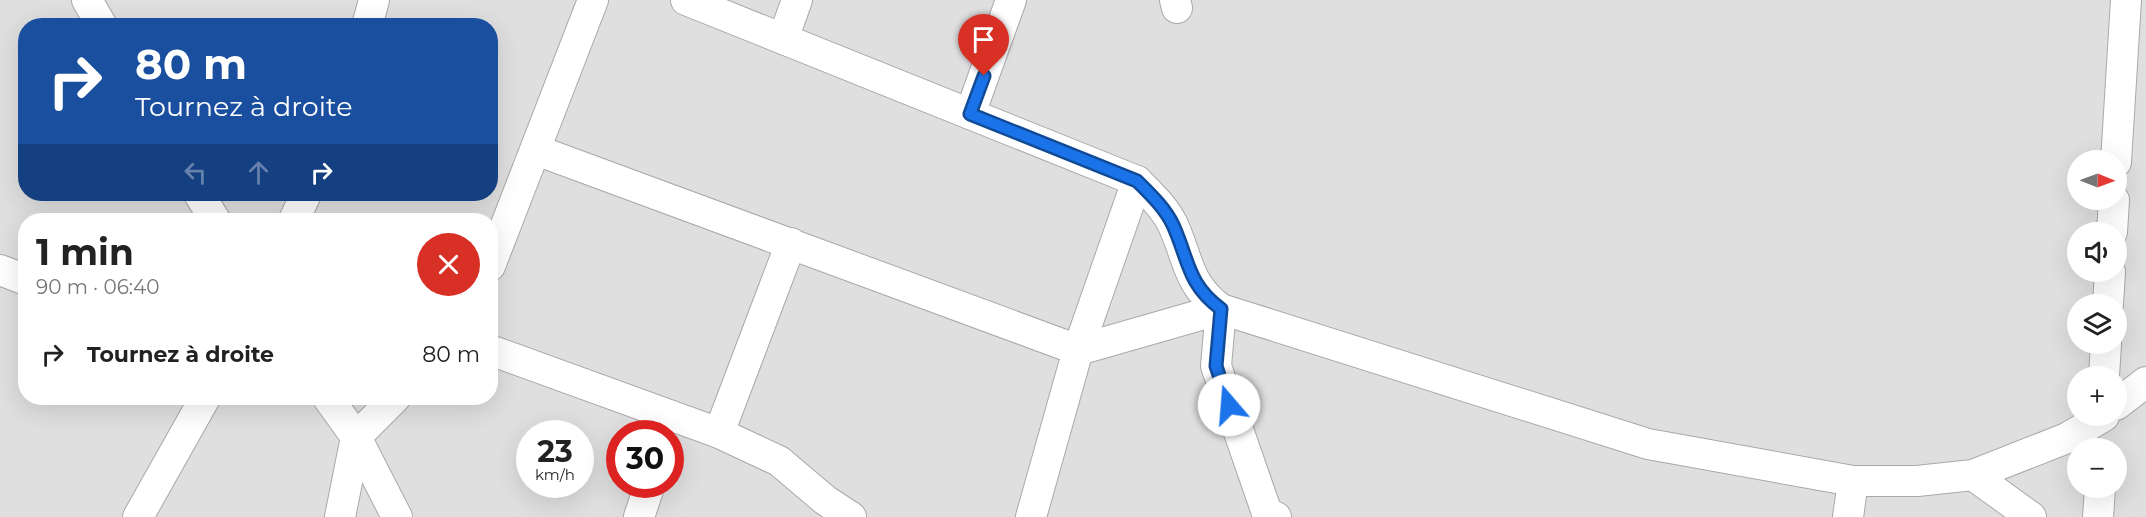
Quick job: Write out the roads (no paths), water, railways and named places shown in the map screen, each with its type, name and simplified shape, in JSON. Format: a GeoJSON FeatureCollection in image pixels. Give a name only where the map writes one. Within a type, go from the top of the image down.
{"type":"FeatureCollection","features":[{"type":"Feature","properties":{"kind":"street"},"geometry":{"type":"LineString","coordinates":[[87,0],[97,18]]}},
{"type":"Feature","properties":{"kind":"street"},"geometry":{"type":"LineString","coordinates":[[369,18],[374,0]]}},
{"type":"Feature","properties":{"kind":"street"},"geometry":{"type":"LineString","coordinates":[[498,246],[593,0]]}},
{"type":"Feature","properties":{"kind":"street"},"geometry":{"type":"LineString","coordinates":[[686,0],[1137,181],[1156,200],[1172,224],[1190,274],[1204,297],[1221,309],[1648,444],[1853,481],[1917,481],[1973,475],[2067,438],[2086,426]]}},
{"type":"Feature","properties":{"kind":"street"},"geometry":{"type":"LineString","coordinates":[[783,39],[797,0]]}},
{"type":"Feature","properties":{"kind":"street"},"geometry":{"type":"LineString","coordinates":[[970,114],[1011,0]]}},
{"type":"Feature","properties":{"kind":"street"},"geometry":{"type":"LineString","coordinates":[[2117,150],[2126,0]]}},
{"type":"Feature","properties":{"kind":"street"},"geometry":{"type":"LineString","coordinates":[[536,150],[1078,350],[1221,309]]}},
{"type":"Feature","properties":{"kind":"street"},"geometry":{"type":"LineString","coordinates":[[1030,517],[1078,350],[1137,181]]}},
{"type":"Feature","properties":{"kind":"street"},"geometry":{"type":"LineString","coordinates":[[720,433],[790,243]]}},
{"type":"Feature","properties":{"kind":"street"},"geometry":{"type":"LineString","coordinates":[[0,270],[18,277]]}},
{"type":"Feature","properties":{"kind":"street"},"geometry":{"type":"LineString","coordinates":[[1221,309],[1216,366],[1267,513],[1276,517]]}},
{"type":"Feature","properties":{"kind":"street"},"geometry":{"type":"LineString","coordinates":[[498,353],[658,420]]}},
{"type":"Feature","properties":{"kind":"street"},"geometry":{"type":"LineString","coordinates":[[2127,397],[2146,382]]}},
{"type":"Feature","properties":{"kind":"street"},"geometry":{"type":"LineString","coordinates":[[138,517],[201,405]]}},
{"type":"Feature","properties":{"kind":"street"},"geometry":{"type":"LineString","coordinates":[[333,405],[356,437],[397,517]]}},
{"type":"Feature","properties":{"kind":"street"},"geometry":{"type":"LineString","coordinates":[[340,517],[356,437],[388,405]]}},
{"type":"Feature","properties":{"kind":"street"},"geometry":{"type":"LineString","coordinates":[[684,427],[720,433],[779,461],[823,509],[851,517]]}},
{"type":"Feature","properties":{"kind":"street"},"geometry":{"type":"LineString","coordinates":[[1973,475],[2031,517]]}},
{"type":"Feature","properties":{"kind":"street"},"geometry":{"type":"LineString","coordinates":[[1848,517],[1853,481]]}},
{"type":"Feature","properties":{"kind":"street"},"geometry":{"type":"LineString","coordinates":[[639,517],[645,498]]}},
{"type":"Feature","properties":{"kind":"street"},"geometry":{"type":"LineString","coordinates":[[2097,517],[2099,498]]}}]}
